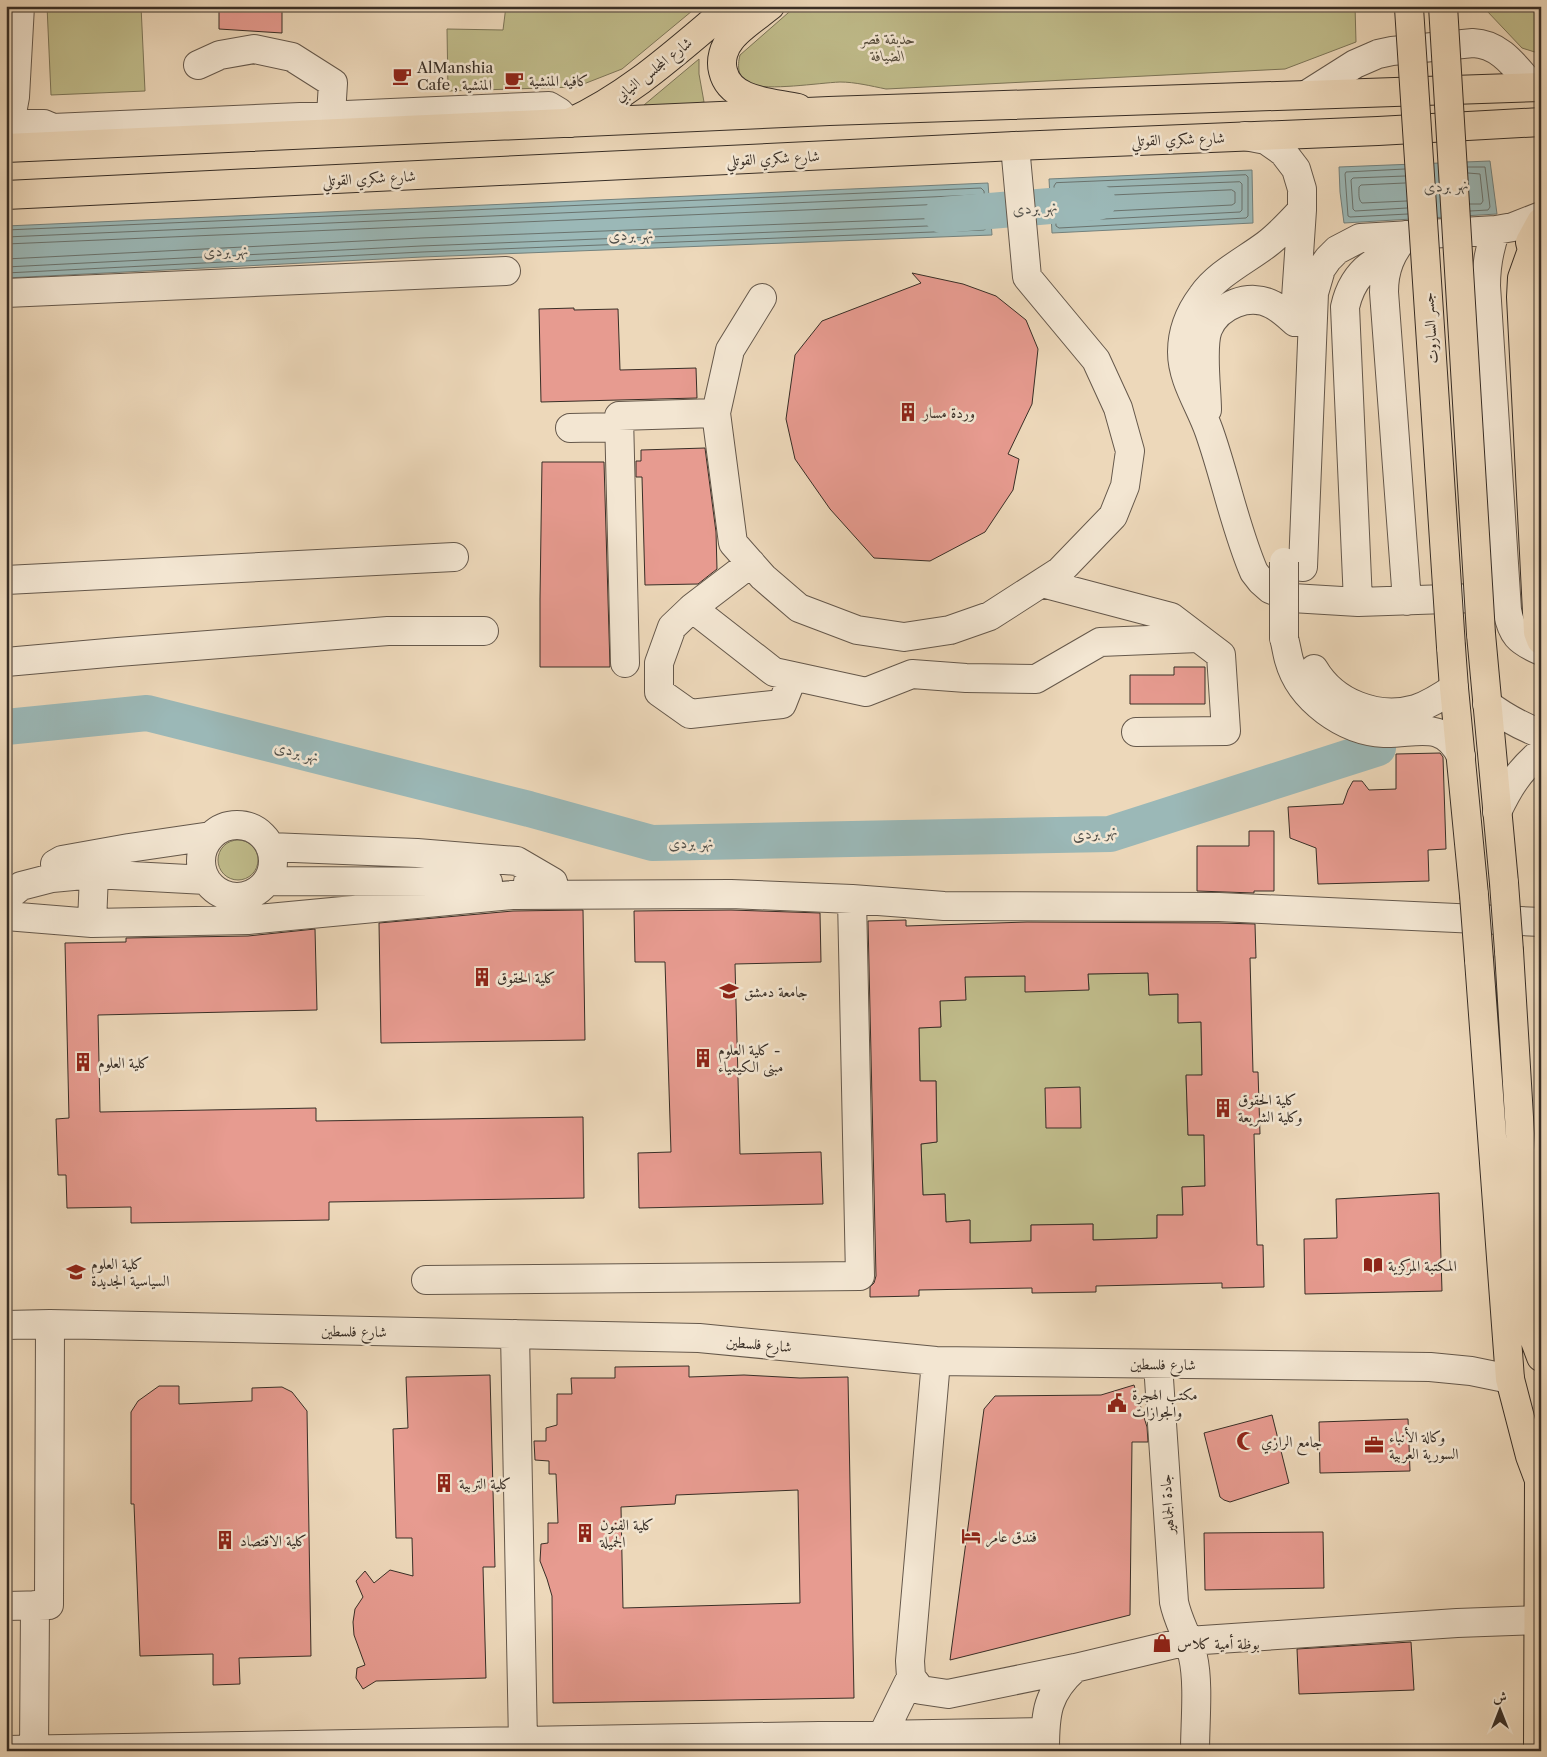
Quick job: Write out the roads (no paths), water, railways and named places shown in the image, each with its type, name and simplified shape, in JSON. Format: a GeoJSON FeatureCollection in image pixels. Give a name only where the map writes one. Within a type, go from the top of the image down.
{"type":"FeatureCollection","features":[{"type":"Feature","properties":{"kind":"main road","name":"شارع المجلس النيابي"},"geometry":{"type":"LineString","coordinates":[[569,123],[590,113],[631,88],[731,6]]}},
{"type":"Feature","properties":{"kind":"main road"},"geometry":{"type":"LineString","coordinates":[[770,6],[731,38],[722,56],[721,66],[724,76],[736,92],[746,97],[814,111]]}},
{"type":"Feature","properties":{"kind":"main road"},"geometry":{"type":"LineString","coordinates":[[1443,6],[1481,634],[1504,883],[1532,1333],[1541,1358]]}},
{"type":"Feature","properties":{"kind":"main road","name":"جسر الساروت"},"geometry":{"type":"LineString","coordinates":[[1408,7],[1454,688],[1474,895],[1510,1379],[1530,1456],[1540,1478]]}},
{"type":"Feature","properties":{"kind":"main road"},"geometry":{"type":"LineString","coordinates":[[8,136],[569,123],[814,111],[1537,87]]}},
{"type":"Feature","properties":{"kind":"main road","name":"شارع شكري القوتلي"},"geometry":{"type":"LineString","coordinates":[[6,195],[1541,122]]}},
{"type":"Feature","properties":{"kind":"main road"},"geometry":{"type":"LineString","coordinates":[[1541,222],[1530,242],[1532,250],[1522,278],[1521,296],[1538,632],[1541,640]]}},
{"type":"Feature","properties":{"kind":"main road"},"geometry":{"type":"LineString","coordinates":[[1538,1751],[1537,1620],[1540,1478]]}},
{"type":"Feature","properties":{"kind":"street"},"geometry":{"type":"LineString","coordinates":[[20,6],[15,96],[8,136],[44,124],[53,128],[549,106],[559,112],[569,123]]}},
{"type":"Feature","properties":{"kind":"street"},"geometry":{"type":"LineString","coordinates":[[1306,95],[1355,64],[1378,54],[1473,43],[1483,44],[1499,51],[1537,87]]}},
{"type":"Feature","properties":{"kind":"street"},"geometry":{"type":"LineString","coordinates":[[198,65],[220,55],[254,49],[292,58],[333,82],[331,115]]}},
{"type":"Feature","properties":{"kind":"street"},"geometry":{"type":"LineString","coordinates":[[1245,136],[1266,140],[1284,152],[1296,169],[1302,189],[1295,322],[1293,636],[1289,661],[1296,677],[1312,698],[1331,714],[1347,724],[1364,730],[1382,733],[1418,730],[1436,732],[1452,741],[1461,756]]}},
{"type":"Feature","properties":{"kind":"street"},"geometry":{"type":"LineString","coordinates":[[762,298],[730,350],[716,413],[733,543],[763,577],[799,608],[857,630],[904,637],[950,630],[990,616],[1060,571],[1114,516],[1125,486],[1130,451],[1118,408],[1096,360],[1027,277],[1015,146]]}},
{"type":"Feature","properties":{"kind":"street"},"geometry":{"type":"LineString","coordinates":[[1302,210],[1268,244],[1218,280],[1203,294],[1191,312],[1184,332],[1182,353],[1185,374],[1208,429],[1254,572],[1261,581],[1275,592],[1292,598],[1358,602],[1506,597]]}},
{"type":"Feature","properties":{"kind":"street"},"geometry":{"type":"LineString","coordinates":[[1294,564],[1314,293],[1316,281],[1328,259],[1348,243],[1360,238],[1399,245],[1512,227],[1541,216]]}},
{"type":"Feature","properties":{"kind":"street"},"geometry":{"type":"LineString","coordinates":[[1496,230],[1488,257],[1486,286],[1506,597],[1510,626],[1517,638],[1541,651]]}},
{"type":"Feature","properties":{"kind":"street"},"geometry":{"type":"LineString","coordinates":[[1358,602],[1345,307],[1348,294],[1360,273],[1399,245]]}},
{"type":"Feature","properties":{"kind":"street"},"geometry":{"type":"LineString","coordinates":[[1399,245],[1384,278],[1384,292],[1406,601]]}},
{"type":"Feature","properties":{"kind":"street"},"geometry":{"type":"LineString","coordinates":[[6,293],[506,271]]}},
{"type":"Feature","properties":{"kind":"street"},"geometry":{"type":"LineString","coordinates":[[1208,429],[1205,348],[1208,329],[1219,313],[1235,302],[1254,299],[1273,304],[1295,322]]}},
{"type":"Feature","properties":{"kind":"street"},"geometry":{"type":"LineString","coordinates":[[625,663],[619,416],[716,413]]}},
{"type":"Feature","properties":{"kind":"street"},"geometry":{"type":"LineString","coordinates":[[570,428],[619,427]]}},
{"type":"Feature","properties":{"kind":"street"},"geometry":{"type":"LineString","coordinates":[[6,580],[454,557]]}},
{"type":"Feature","properties":{"kind":"street"},"geometry":{"type":"LineString","coordinates":[[751,563],[692,608],[672,627],[659,663],[659,692],[690,714],[782,704],[793,676]]}},
{"type":"Feature","properties":{"kind":"street"},"geometry":{"type":"LineString","coordinates":[[1042,583],[1170,617],[1221,655],[1226,731],[1136,732]]}},
{"type":"Feature","properties":{"kind":"street"},"geometry":{"type":"LineString","coordinates":[[692,608],[774,672],[866,692],[912,674],[966,678],[1036,679],[1100,642],[1198,638]]}},
{"type":"Feature","properties":{"kind":"street"},"geometry":{"type":"LineString","coordinates":[[6,662],[388,631],[484,631]]}},
{"type":"Feature","properties":{"kind":"street"},"geometry":{"type":"LineString","coordinates":[[1293,636],[1316,673],[1330,690],[1349,703],[1370,710],[1392,712],[1414,709],[1435,701],[1454,688]]}},
{"type":"Feature","properties":{"kind":"street"},"geometry":{"type":"LineString","coordinates":[[1487,704],[1515,724],[1541,734]]}},
{"type":"Feature","properties":{"kind":"street"},"geometry":{"type":"LineString","coordinates":[[1497,812],[1508,789],[1523,768],[1541,752]]}},
{"type":"Feature","properties":{"kind":"street"},"geometry":{"type":"LineString","coordinates":[[254,899],[272,870],[273,858],[270,847],[264,837],[255,829],[244,825],[232,825],[220,829],[211,836],[204,846],[201,857],[202,869],[206,880],[214,889],[224,894],[254,899],[731,894],[852,899],[944,906],[1219,907],[1541,922]]}},
{"type":"Feature","properties":{"kind":"street"},"geometry":{"type":"LineString","coordinates":[[14,892],[62,860],[211,836]]}},
{"type":"Feature","properties":{"kind":"street"},"geometry":{"type":"LineString","coordinates":[[6,916],[92,923],[254,899],[553,882],[517,861],[417,853],[270,847]]}},
{"type":"Feature","properties":{"kind":"street"},"geometry":{"type":"LineString","coordinates":[[14,892],[52,878],[94,874],[206,880]]}},
{"type":"Feature","properties":{"kind":"street"},"geometry":{"type":"LineString","coordinates":[[92,923],[94,874]]}},
{"type":"Feature","properties":{"kind":"street"},"geometry":{"type":"LineString","coordinates":[[426,1280],[860,1276],[852,899]]}},
{"type":"Feature","properties":{"kind":"street"},"geometry":{"type":"LineString","coordinates":[[50,1324],[42,1606],[22,1750],[306,1748],[882,1736],[1045,1742],[1047,1708],[1066,1676],[1075,1668]]}},
{"type":"Feature","properties":{"kind":"street","name":"شارع فلسطين"},"geometry":{"type":"LineString","coordinates":[[6,1325],[50,1324],[699,1338],[936,1361],[1437,1368],[1471,1371],[1510,1379]]}},
{"type":"Feature","properties":{"kind":"street"},"geometry":{"type":"LineString","coordinates":[[515,1334],[523,1742]]}},
{"type":"Feature","properties":{"kind":"street"},"geometry":{"type":"LineString","coordinates":[[882,1736],[911,1677],[910,1661],[936,1361]]}},
{"type":"Feature","properties":{"kind":"street","name":"جادة الجماهير"},"geometry":{"type":"LineString","coordinates":[[1158,1364],[1173,1597],[1176,1612],[1188,1641],[1195,1669],[1195,1751]]}},
{"type":"Feature","properties":{"kind":"street"},"geometry":{"type":"LineString","coordinates":[[6,1606],[42,1606]]}},
{"type":"Feature","properties":{"kind":"street"},"geometry":{"type":"LineString","coordinates":[[911,1677],[921,1690],[948,1694],[1075,1668],[1188,1641],[1457,1623],[1537,1620]]}},
{"type":"Feature","properties":{"kind":"water"},"geometry":{"type":"Polygon","coordinates":[[[1490,161],[1497,214],[1344,223],[1339,167],[1490,161]]]}},
{"type":"Feature","properties":{"kind":"water"},"geometry":{"type":"Polygon","coordinates":[[[1252,170],[1253,223],[1052,233],[1049,179],[1252,170]]]}},
{"type":"Feature","properties":{"kind":"water"},"geometry":{"type":"Polygon","coordinates":[[[988,183],[992,235],[422,257],[6,278],[6,226],[988,183]]]}},
{"type":"Feature","properties":{"kind":"waterway","name":"نهر بردى"},"geometry":{"type":"LineString","coordinates":[[942,215],[1098,202]]}},
{"type":"Feature","properties":{"kind":"waterway","name":"نهر بردى"},"geometry":{"type":"LineString","coordinates":[[6,727],[147,713],[529,809],[652,843],[1110,834],[1378,748]]}},
{"type":"Feature","properties":{"kind":"place","name":"AlManshia Cafe , المنشية"},"geometry":{"type":"Point","coordinates":[402,76]}},
{"type":"Feature","properties":{"kind":"place","name":"كافيه المنشية"},"geometry":{"type":"Point","coordinates":[514,80]}},
{"type":"Feature","properties":{"kind":"place","name":"وردة مسار"},"geometry":{"type":"Point","coordinates":[908,412]}},
{"type":"Feature","properties":{"kind":"place","name":"كلية الحقوق"},"geometry":{"type":"Point","coordinates":[482,977]}},
{"type":"Feature","properties":{"kind":"place","name":"جامعة دمشق"},"geometry":{"type":"Point","coordinates":[729,991]}},
{"type":"Feature","properties":{"kind":"place","name":"كلية العلوم - مبنى الكيمياء"},"geometry":{"type":"Point","coordinates":[703,1058]}},
{"type":"Feature","properties":{"kind":"place","name":"كلية العلوم"},"geometry":{"type":"Point","coordinates":[83,1062]}},
{"type":"Feature","properties":{"kind":"place","name":"كلية الحقوق وكلية الشريعة"},"geometry":{"type":"Point","coordinates":[1223,1108]}},
{"type":"Feature","properties":{"kind":"place","name":"المكتبة المركزية"},"geometry":{"type":"Point","coordinates":[1373,1265]}},
{"type":"Feature","properties":{"kind":"place","name":"كلية العلوم السياسية الجديدة"},"geometry":{"type":"Point","coordinates":[76,1272]}},
{"type":"Feature","properties":{"kind":"place","name":"مكتب الهجرة والجوازات"},"geometry":{"type":"Point","coordinates":[1117,1403]}},
{"type":"Feature","properties":{"kind":"place","name":"جامع الرازي"},"geometry":{"type":"Point","coordinates":[1246,1441]}},
{"type":"Feature","properties":{"kind":"place","name":"وكالة الأنباء السورية العربية"},"geometry":{"type":"Point","coordinates":[1374,1445]}},
{"type":"Feature","properties":{"kind":"place","name":"كلية التربية"},"geometry":{"type":"Point","coordinates":[444,1483]}},
{"type":"Feature","properties":{"kind":"place","name":"كلية الفنون الجميلة"},"geometry":{"type":"Point","coordinates":[585,1533]}},
{"type":"Feature","properties":{"kind":"place","name":"فندق عامر"},"geometry":{"type":"Point","coordinates":[971,1536]}},
{"type":"Feature","properties":{"kind":"place","name":"كلية الاقتصاد"},"geometry":{"type":"Point","coordinates":[225,1540]}},
{"type":"Feature","properties":{"kind":"place","name":"بوظة أمية كلاس"},"geometry":{"type":"Point","coordinates":[1162,1643]}},
{"type":"Feature","properties":{"kind":"park label","name":"حديقة قصر الضيافة"},"geometry":{"type":"Point","coordinates":[888,46]}}]}
